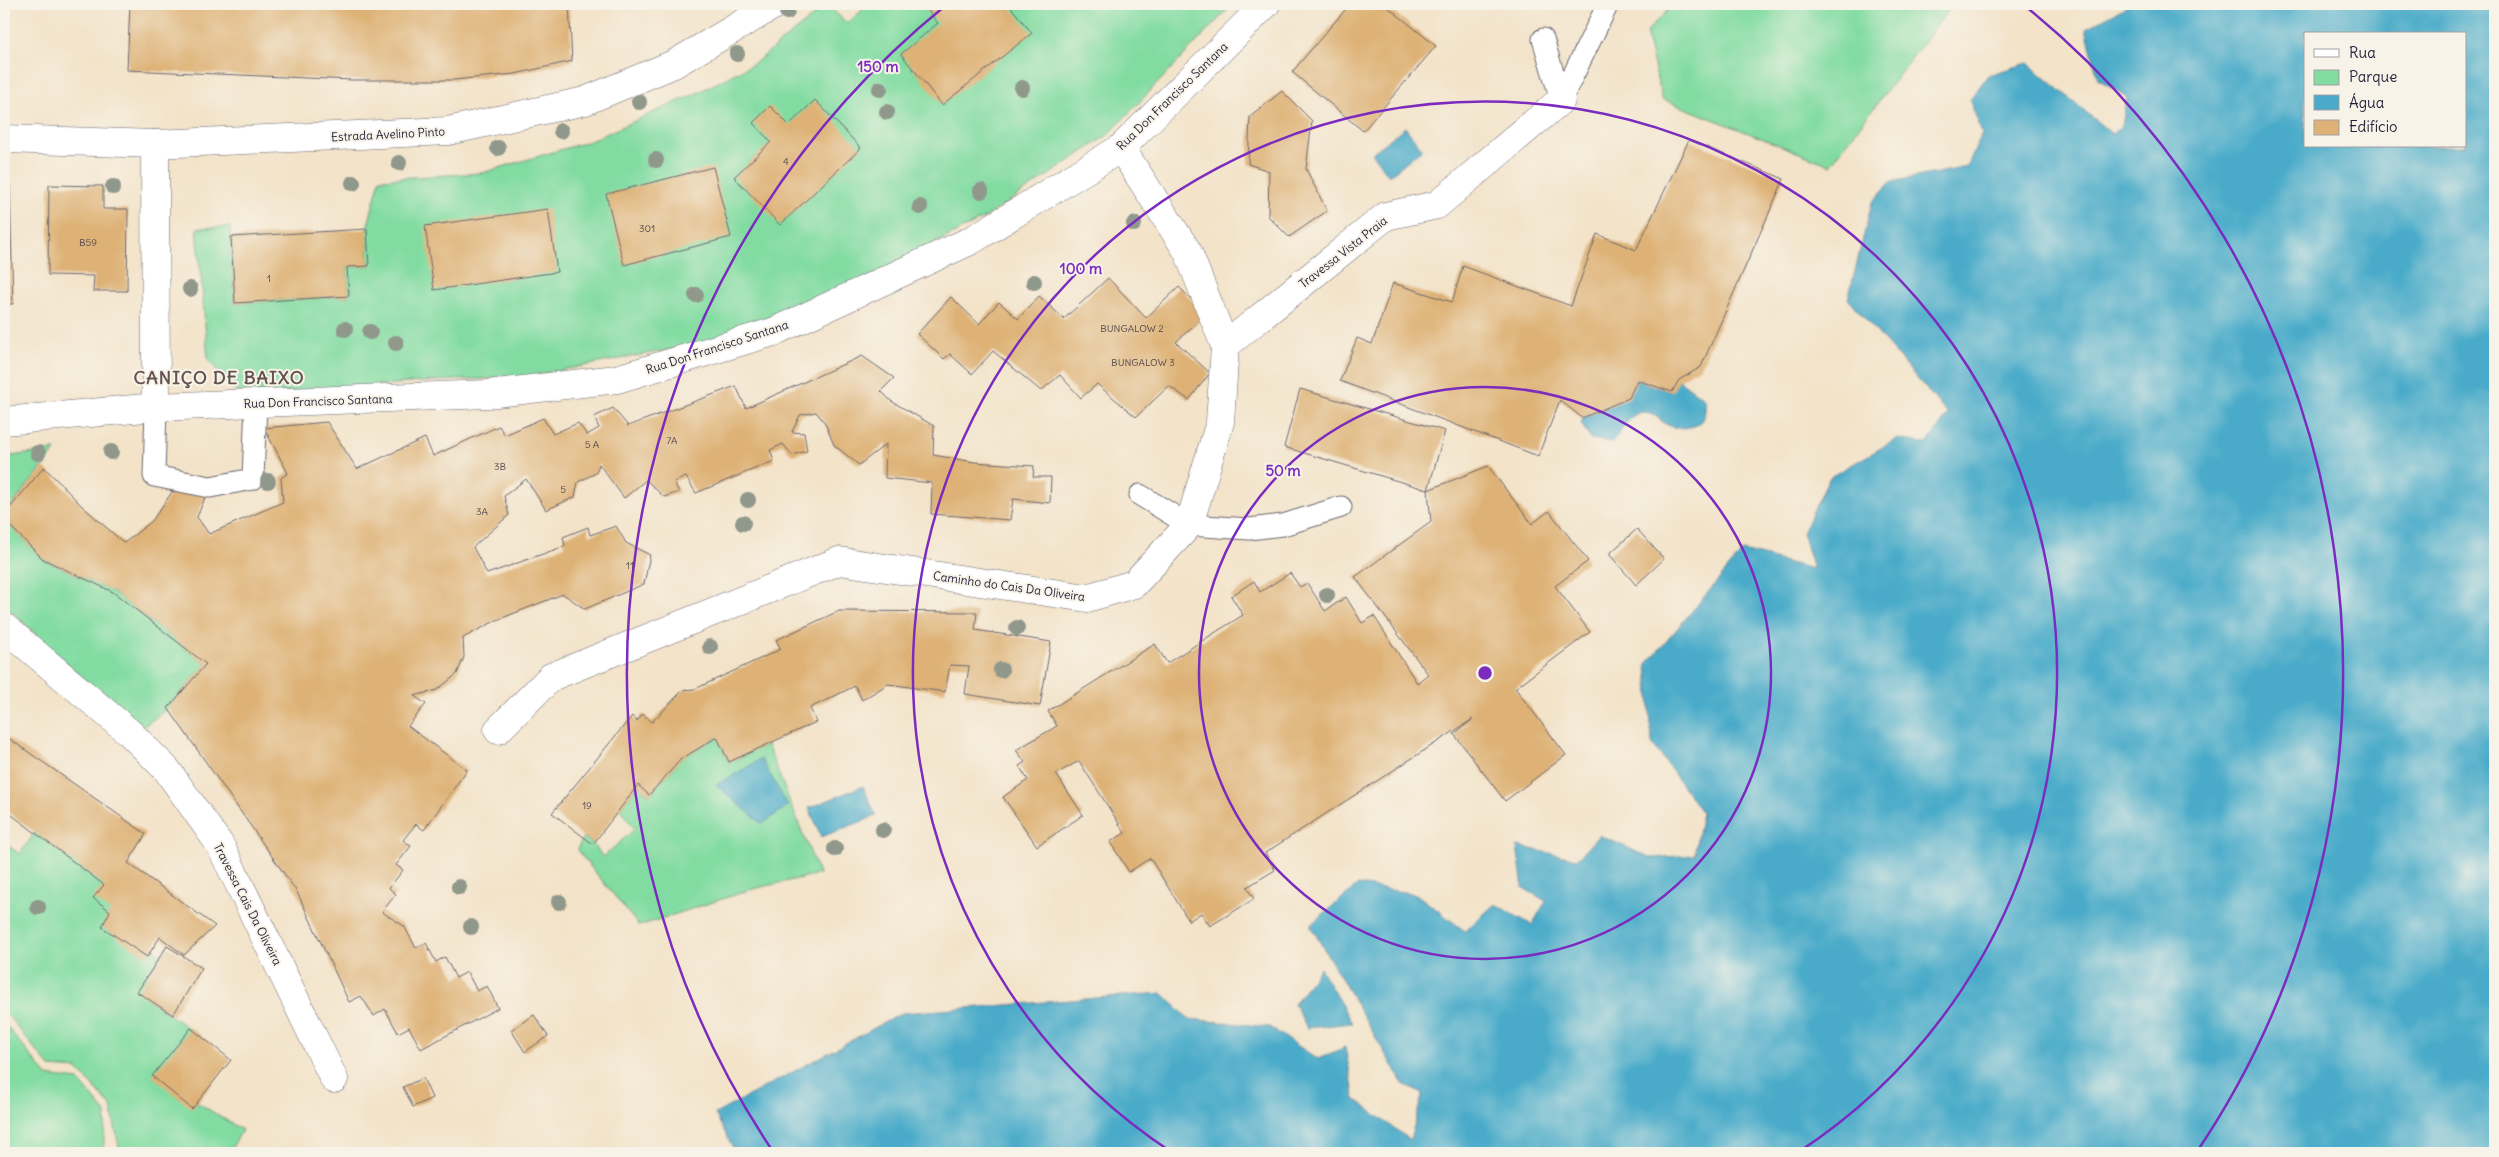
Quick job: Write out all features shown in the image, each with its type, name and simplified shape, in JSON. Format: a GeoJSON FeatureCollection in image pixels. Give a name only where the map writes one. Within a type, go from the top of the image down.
{"type":"FeatureCollection","features":[{"type":"Feature","properties":{"kind":"street","name":"Estrada Avelino Pinto"},"geometry":{"type":"LineString","coordinates":[[4,139],[155,144],[448,131],[585,101],[674,64],[776,4]]}},
{"type":"Feature","properties":{"kind":"street","name":"Rua Don Francisco Santana"},"geometry":{"type":"LineString","coordinates":[[4,421],[156,407],[488,394],[618,379],[773,332],[963,244],[1121,148],[1266,4]]}},
{"type":"Feature","properties":{"kind":"street","name":"Travessa Vista Praia"},"geometry":{"type":"LineString","coordinates":[[1225,346],[1386,216],[1437,205],[1560,100]]}},
{"type":"Feature","properties":{"kind":"street"},"geometry":{"type":"LineString","coordinates":[[155,144],[156,407]]}},
{"type":"Feature","properties":{"kind":"street","name":"Caminho do Cais Da Oliveira"},"geometry":{"type":"LineString","coordinates":[[498,730],[551,677],[839,561],[1087,598],[1134,584],[1189,525],[1220,422],[1225,346],[1188,252],[1121,148]]}},
{"type":"Feature","properties":{"kind":"street","name":"Travessa Cais Da Oliveira"},"geometry":{"type":"LineString","coordinates":[[4,627],[130,733],[167,770],[220,845],[334,1079]]}},
{"type":"Feature","properties":{"kind":"lane"},"geometry":{"type":"LineString","coordinates":[[1560,100],[1608,4]]}},
{"type":"Feature","properties":{"kind":"lane"},"geometry":{"type":"LineString","coordinates":[[1543,39],[1560,100]]}},
{"type":"Feature","properties":{"kind":"lane"},"geometry":{"type":"LineString","coordinates":[[156,407],[154,476],[210,487],[253,478],[256,403]]}},
{"type":"Feature","properties":{"kind":"lane"},"geometry":{"type":"LineString","coordinates":[[1140,495],[1189,525],[1249,529],[1283,525],[1341,507]]}},
{"type":"Feature","properties":{"kind":"green space"},"geometry":{"type":"Polygon","coordinates":[[[870,4],[1233,4],[1108,135],[986,217],[762,332],[525,377],[436,381],[276,393],[236,392],[208,360],[197,228],[230,227],[235,303],[349,296],[347,267],[369,266],[367,229],[380,179],[482,173],[590,141],[699,92],[755,63],[827,5],[847,23],[870,4]]]}},
{"type":"Feature","properties":{"kind":"green space"},"geometry":{"type":"Polygon","coordinates":[[[1674,4],[1953,4],[1830,165],[1662,99],[1646,32],[1674,4]]]}},
{"type":"Feature","properties":{"kind":"green space"},"geometry":{"type":"Polygon","coordinates":[[[56,450],[4,515],[4,457],[56,450]]]}},
{"type":"Feature","properties":{"kind":"green space"},"geometry":{"type":"Polygon","coordinates":[[[4,520],[43,559],[113,592],[206,664],[168,708],[139,730],[4,605],[4,520]]]}},
{"type":"Feature","properties":{"kind":"green space"},"geometry":{"type":"Polygon","coordinates":[[[717,737],[729,762],[767,745],[819,874],[753,889],[639,926],[577,850],[583,837],[593,844],[603,857],[635,829],[620,809],[638,785],[649,795],[681,759],[717,737]]]}},
{"type":"Feature","properties":{"kind":"green space"},"geometry":{"type":"Polygon","coordinates":[[[36,831],[114,891],[105,906],[167,960],[148,999],[210,1044],[180,1092],[242,1130],[229,1153],[131,1153],[119,1147],[111,1106],[77,1069],[50,1067],[4,1011],[4,904],[8,901],[4,895],[4,843],[20,854],[36,831]]]}},
{"type":"Feature","properties":{"kind":"green space"},"geometry":{"type":"Polygon","coordinates":[[[4,1023],[47,1076],[78,1080],[106,1113],[103,1153],[4,1153],[4,1023]]]}},
{"type":"Feature","properties":{"kind":"water"},"geometry":{"type":"Polygon","coordinates":[[[2131,4],[2495,4],[2495,1153],[736,1153],[715,1114],[902,1013],[1162,993],[1189,1019],[1269,1027],[1318,1059],[1345,1047],[1355,1099],[1410,1140],[1423,1093],[1403,1084],[1310,925],[1358,885],[1416,894],[1465,931],[1495,904],[1532,925],[1546,901],[1523,888],[1517,846],[1577,859],[1599,835],[1650,858],[1694,855],[1702,813],[1652,743],[1647,664],[1743,551],[1813,569],[1802,533],[1830,477],[1897,439],[1927,444],[1948,414],[1848,299],[1872,202],[1891,182],[1967,167],[1982,134],[1970,100],[1988,75],[2028,63],[2112,134],[2122,125],[2127,97],[2098,79],[2086,28],[2131,4]]]}},
{"type":"Feature","properties":{"kind":"water"},"geometry":{"type":"Polygon","coordinates":[[[1405,127],[1422,149],[1389,176],[1372,153],[1405,127]]]}},
{"type":"Feature","properties":{"kind":"water"},"geometry":{"type":"Polygon","coordinates":[[[1637,380],[1671,392],[1679,380],[1705,399],[1703,418],[1697,424],[1687,428],[1677,428],[1665,423],[1652,413],[1638,413],[1629,420],[1611,442],[1591,439],[1582,425],[1582,418],[1637,380]]]}},
{"type":"Feature","properties":{"kind":"water"},"geometry":{"type":"Polygon","coordinates":[[[761,759],[788,806],[762,824],[716,785],[761,759]]]}},
{"type":"Feature","properties":{"kind":"water"},"geometry":{"type":"Polygon","coordinates":[[[863,786],[876,816],[821,837],[809,808],[863,786]]]}},
{"type":"Feature","properties":{"kind":"water"},"geometry":{"type":"Polygon","coordinates":[[[1320,968],[1352,1023],[1307,1028],[1294,1004],[1320,968]]]}},
{"type":"Feature","properties":{"kind":"building"},"geometry":{"type":"Polygon","coordinates":[[[130,4],[569,4],[572,61],[515,74],[454,80],[352,80],[127,70],[130,4]]]}},
{"type":"Feature","properties":{"kind":"building"},"geometry":{"type":"Polygon","coordinates":[[[927,4],[951,4],[956,9],[963,4],[1008,4],[1032,33],[942,105],[901,54],[938,23],[924,6],[927,4]]]}},
{"type":"Feature","properties":{"kind":"building"},"geometry":{"type":"Polygon","coordinates":[[[1350,4],[1384,4],[1436,46],[1363,131],[1292,72],[1350,4]]]}},
{"type":"Feature","properties":{"kind":"building"},"geometry":{"type":"Polygon","coordinates":[[[1282,91],[1312,121],[1306,169],[1327,211],[1289,237],[1268,216],[1269,171],[1248,164],[1250,117],[1282,91]]]}},
{"type":"Feature","properties":{"kind":"building"},"geometry":{"type":"Polygon","coordinates":[[[815,100],[861,148],[780,225],[734,177],[771,142],[753,123],[770,106],[789,125],[815,100]]]}},
{"type":"Feature","properties":{"kind":"building"},"geometry":{"type":"Polygon","coordinates":[[[1689,140],[1784,179],[1701,367],[1679,380],[1672,392],[1637,380],[1629,398],[1582,418],[1560,400],[1538,456],[1340,381],[1357,338],[1372,344],[1393,283],[1452,302],[1463,266],[1571,306],[1597,234],[1636,250],[1689,140]]]}},
{"type":"Feature","properties":{"kind":"building"},"geometry":{"type":"Polygon","coordinates":[[[713,167],[731,237],[624,265],[606,194],[713,167]]]}},
{"type":"Feature","properties":{"kind":"building"},"geometry":{"type":"Polygon","coordinates":[[[49,185],[103,186],[103,209],[128,209],[127,291],[93,291],[94,276],[48,275],[49,185]]]}},
{"type":"Feature","properties":{"kind":"building"},"geometry":{"type":"Polygon","coordinates":[[[4,186],[10,186],[13,304],[4,304],[4,186]]]}},
{"type":"Feature","properties":{"kind":"building"},"geometry":{"type":"Polygon","coordinates":[[[548,209],[557,272],[434,290],[425,226],[548,209]]]}},
{"type":"Feature","properties":{"kind":"building"},"geometry":{"type":"Polygon","coordinates":[[[367,229],[369,266],[347,267],[349,296],[235,303],[231,237],[367,229]]]}},
{"type":"Feature","properties":{"kind":"building"},"geometry":{"type":"Polygon","coordinates":[[[1108,278],[1146,318],[1179,287],[1206,314],[1176,342],[1210,373],[1189,400],[1169,386],[1136,417],[1097,384],[1081,398],[1060,375],[1041,391],[993,351],[972,374],[950,354],[944,359],[917,334],[951,297],[979,324],[999,302],[1018,319],[1039,296],[1064,319],[1108,278]]]}},
{"type":"Feature","properties":{"kind":"building"},"geometry":{"type":"Polygon","coordinates":[[[862,356],[894,378],[881,391],[891,401],[934,426],[933,455],[974,462],[1034,466],[1033,477],[1051,477],[1050,503],[1013,499],[1010,520],[931,514],[932,483],[885,478],[886,444],[859,465],[834,445],[825,423],[816,412],[800,415],[792,432],[804,433],[807,451],[792,455],[783,444],[770,450],[774,461],[696,493],[686,477],[674,482],[679,492],[664,497],[646,480],[624,498],[599,464],[596,473],[578,482],[575,497],[546,510],[526,479],[504,496],[509,515],[473,547],[487,574],[565,546],[563,537],[588,527],[590,535],[616,526],[626,543],[650,555],[644,584],[585,609],[563,594],[497,620],[463,638],[464,657],[457,674],[437,690],[414,696],[426,704],[408,726],[467,770],[424,830],[416,824],[403,840],[411,846],[396,865],[403,870],[389,888],[396,894],[382,912],[404,926],[416,948],[426,943],[436,962],[445,957],[456,978],[467,972],[477,991],[487,986],[498,1008],[421,1049],[409,1027],[398,1033],[385,1009],[374,1016],[361,996],[349,1002],[297,892],[168,708],[206,664],[113,592],[43,559],[4,520],[4,515],[44,467],[82,506],[124,543],[152,521],[172,492],[209,488],[197,517],[209,534],[283,502],[281,478],[288,473],[264,428],[327,422],[357,469],[425,438],[433,456],[499,426],[505,435],[543,418],[553,434],[578,423],[587,435],[599,428],[594,417],[613,408],[628,426],[736,386],[746,408],[862,356]]]}},
{"type":"Feature","properties":{"kind":"building"},"geometry":{"type":"Polygon","coordinates":[[[1300,389],[1445,431],[1428,490],[1284,447],[1300,389]]]}},
{"type":"Feature","properties":{"kind":"building"},"geometry":{"type":"Polygon","coordinates":[[[1488,466],[1532,524],[1549,511],[1588,561],[1555,586],[1590,632],[1515,688],[1566,755],[1505,801],[1454,734],[1473,719],[1265,853],[1275,870],[1247,887],[1254,899],[1210,926],[1201,913],[1189,921],[1150,858],[1129,872],[1110,842],[1125,833],[1079,761],[1056,774],[1083,815],[1037,846],[1003,797],[1028,780],[1019,766],[1025,762],[1016,750],[1057,726],[1048,711],[1155,644],[1167,663],[1243,615],[1231,596],[1254,581],[1260,592],[1290,573],[1300,587],[1307,583],[1325,611],[1346,597],[1362,623],[1374,616],[1417,683],[1428,674],[1355,577],[1431,522],[1428,490],[1488,466]]]}},
{"type":"Feature","properties":{"kind":"building"},"geometry":{"type":"Polygon","coordinates":[[[1637,529],[1664,559],[1636,585],[1609,554],[1637,529]]]}},
{"type":"Feature","properties":{"kind":"building"},"geometry":{"type":"Polygon","coordinates":[[[839,611],[977,612],[975,630],[1051,642],[1040,706],[965,694],[969,666],[950,665],[945,692],[888,684],[862,700],[855,686],[810,708],[816,722],[729,762],[717,737],[681,759],[649,795],[638,785],[593,844],[552,813],[632,716],[637,721],[643,714],[652,722],[683,690],[695,689],[781,649],[776,640],[839,611]]]}},
{"type":"Feature","properties":{"kind":"building"},"geometry":{"type":"Polygon","coordinates":[[[4,735],[146,834],[128,863],[215,926],[184,955],[160,937],[147,957],[102,927],[110,911],[93,898],[104,885],[8,812],[4,817],[4,735]]]}},
{"type":"Feature","properties":{"kind":"building"},"geometry":{"type":"Polygon","coordinates":[[[167,946],[202,968],[173,1015],[137,992],[167,946]]]}},
{"type":"Feature","properties":{"kind":"building"},"geometry":{"type":"Polygon","coordinates":[[[534,1015],[548,1036],[525,1052],[511,1030],[534,1015]]]}},
{"type":"Feature","properties":{"kind":"building"},"geometry":{"type":"Polygon","coordinates":[[[191,1028],[231,1060],[192,1109],[152,1076],[191,1028]]]}},
{"type":"Feature","properties":{"kind":"building"},"geometry":{"type":"Polygon","coordinates":[[[423,1078],[432,1098],[413,1107],[403,1087],[423,1078]]]}},
{"type":"Feature","properties":{"kind":"district","name":"CANIÇO DE BAIXO"},"geometry":{"type":"Point","coordinates":[219,377]}}]}
